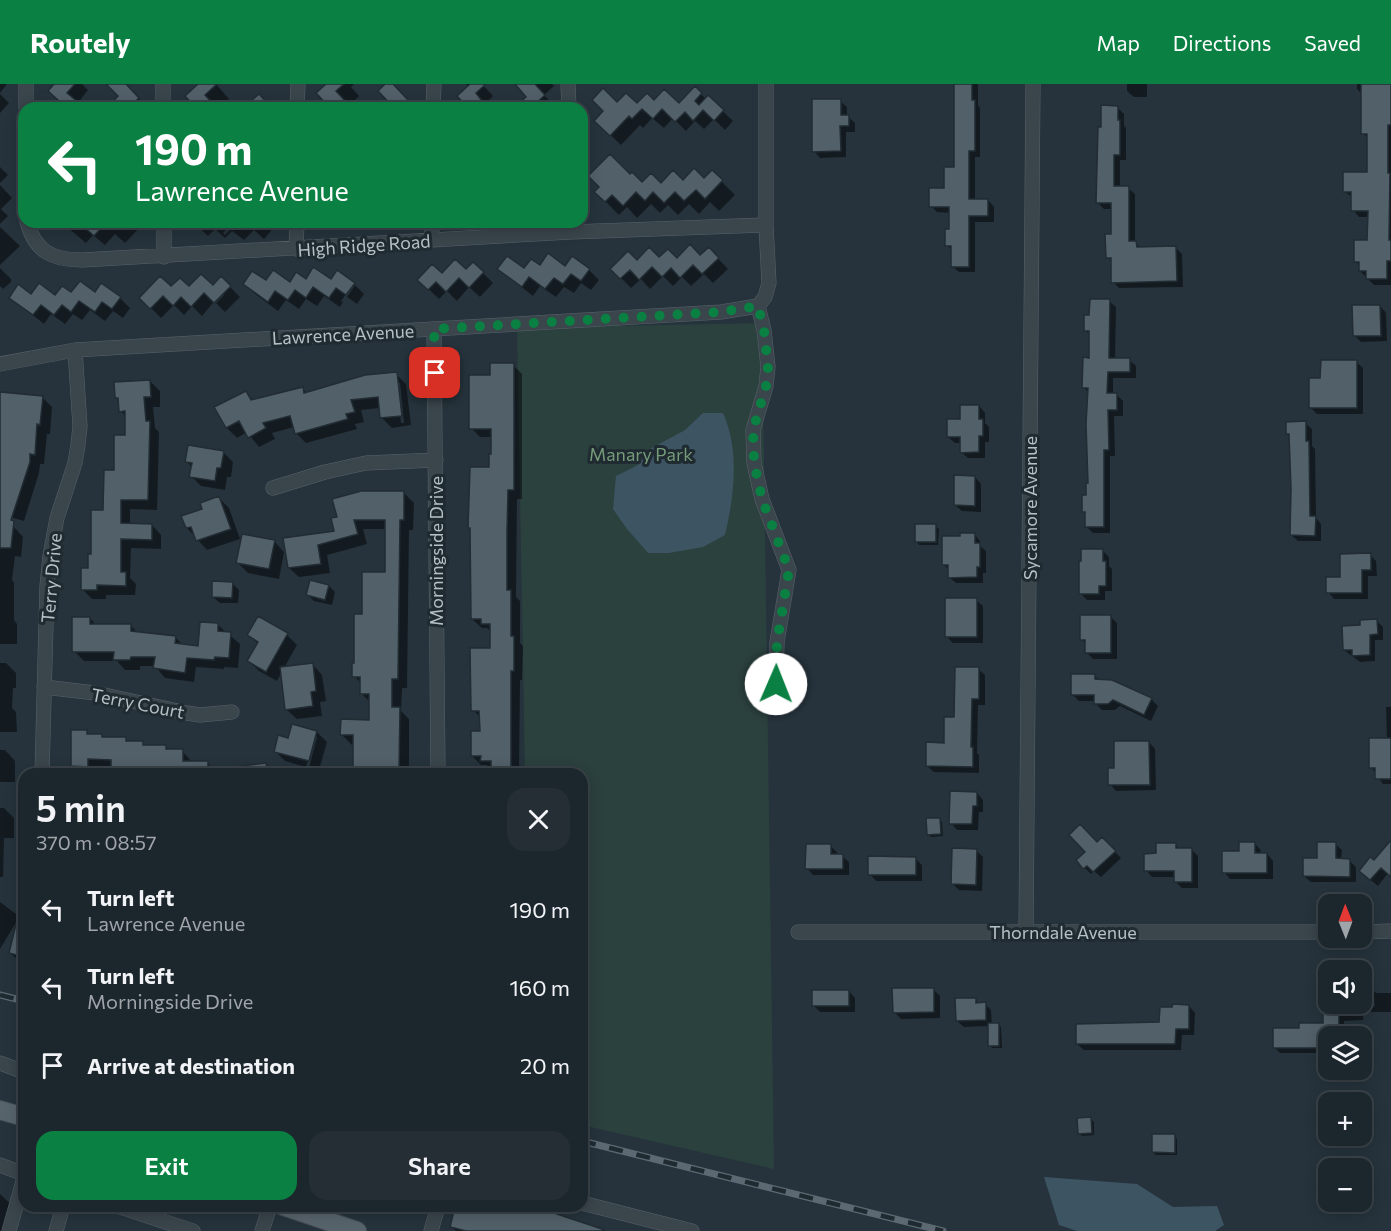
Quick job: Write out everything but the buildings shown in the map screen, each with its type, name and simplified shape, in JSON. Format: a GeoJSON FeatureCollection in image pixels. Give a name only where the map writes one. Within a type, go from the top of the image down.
{"type":"FeatureCollection","features":[{"type":"Feature","properties":{"kind":"main road"},"geometry":{"type":"LineString","coordinates":[[0,1110],[18,1115]]}},
{"type":"Feature","properties":{"kind":"main road"},"geometry":{"type":"LineString","coordinates":[[301,1212],[357,1231]]}},
{"type":"Feature","properties":{"kind":"street"},"geometry":{"type":"LineString","coordinates":[[26,84],[26,102]]}},
{"type":"Feature","properties":{"kind":"street"},"geometry":{"type":"LineString","coordinates":[[163,84],[163,102]]}},
{"type":"Feature","properties":{"kind":"street"},"geometry":{"type":"LineString","coordinates":[[297,84],[297,102]]}},
{"type":"Feature","properties":{"kind":"street"},"geometry":{"type":"LineString","coordinates":[[433,102],[434,84]]}},
{"type":"Feature","properties":{"kind":"street"},"geometry":{"type":"LineString","coordinates":[[568,84],[569,102]]}},
{"type":"Feature","properties":{"kind":"street"},"geometry":{"type":"LineString","coordinates":[[766,84],[766,225],[769,283],[765,297],[758,306],[764,330],[768,367],[766,386],[753,430],[754,463],[762,499],[789,570],[777,642],[776,684]]}},
{"type":"Feature","properties":{"kind":"street","name":"Sycamore Avenue"},"geometry":{"type":"LineString","coordinates":[[1026,932],[1033,84]]}},
{"type":"Feature","properties":{"kind":"street","name":"High Ridge Road"},"geometry":{"type":"LineString","coordinates":[[588,227],[766,225]]}},
{"type":"Feature","properties":{"kind":"street","name":"High Ridge Road"},"geometry":{"type":"LineString","coordinates":[[29,228],[39,245],[58,259],[68,260],[296,249],[560,228]]}},
{"type":"Feature","properties":{"kind":"street"},"geometry":{"type":"LineString","coordinates":[[164,228],[164,257]]}},
{"type":"Feature","properties":{"kind":"street"},"geometry":{"type":"LineString","coordinates":[[296,249],[297,228]]}},
{"type":"Feature","properties":{"kind":"street"},"geometry":{"type":"LineString","coordinates":[[432,228],[432,240]]}},
{"type":"Feature","properties":{"kind":"street","name":"Lawrence Avenue"},"geometry":{"type":"LineString","coordinates":[[0,364],[75,350],[721,312],[758,306]]}},
{"type":"Feature","properties":{"kind":"street","name":"Morningside Drive"},"geometry":{"type":"LineString","coordinates":[[434,329],[438,768]]}},
{"type":"Feature","properties":{"kind":"street","name":"Terry Drive"},"geometry":{"type":"LineString","coordinates":[[42,768],[47,586],[50,556],[57,518],[75,463],[80,426],[75,350]]}},
{"type":"Feature","properties":{"kind":"street"},"geometry":{"type":"LineString","coordinates":[[273,488],[325,472],[366,463],[436,460]]}},
{"type":"Feature","properties":{"kind":"street","name":"Terry Court"},"geometry":{"type":"LineString","coordinates":[[44,687],[94,693],[200,715],[232,711]]}},
{"type":"Feature","properties":{"kind":"street","name":"Thorndale Avenue"},"geometry":{"type":"LineString","coordinates":[[798,932],[1318,932]]}},
{"type":"Feature","properties":{"kind":"street"},"geometry":{"type":"LineString","coordinates":[[1372,932],[1391,932]]}},
{"type":"Feature","properties":{"kind":"street"},"geometry":{"type":"LineString","coordinates":[[0,1064],[18,1070]]}},
{"type":"Feature","properties":{"kind":"street"},"geometry":{"type":"LineString","coordinates":[[0,1165],[18,1172]]}},
{"type":"Feature","properties":{"kind":"street"},"geometry":{"type":"LineString","coordinates":[[9,1231],[18,1200]]}},
{"type":"Feature","properties":{"kind":"street"},"geometry":{"type":"LineString","coordinates":[[588,1205],[692,1231]]}},
{"type":"Feature","properties":{"kind":"street"},"geometry":{"type":"LineString","coordinates":[[56,1231],[61,1212]]}},
{"type":"Feature","properties":{"kind":"street"},"geometry":{"type":"LineString","coordinates":[[135,1212],[193,1231]]}},
{"type":"Feature","properties":{"kind":"street"},"geometry":{"type":"LineString","coordinates":[[262,1231],[268,1212]]}},
{"type":"Feature","properties":{"kind":"street"},"geometry":{"type":"LineString","coordinates":[[431,1231],[436,1212]]}},
{"type":"Feature","properties":{"kind":"green space","name":"Manary Park"},"geometry":{"type":"Polygon","coordinates":[[[762,323],[774,1169],[588,1126],[588,768],[525,768],[517,328],[762,323]]]}},
{"type":"Feature","properties":{"kind":"water"},"geometry":{"type":"Polygon","coordinates":[[[703,413],[723,413],[732,443],[733,489],[725,535],[703,547],[669,553],[648,553],[613,509],[616,476],[638,465],[648,450],[685,430],[703,413]]]}},
{"type":"Feature","properties":{"kind":"water"},"geometry":{"type":"Polygon","coordinates":[[[1044,1177],[1137,1184],[1173,1207],[1217,1206],[1224,1225],[1215,1231],[1077,1231],[1059,1225],[1044,1177]]]}},
{"type":"Feature","properties":{"kind":"railway"},"geometry":{"type":"LineString","coordinates":[[0,995],[18,1000]]}},
{"type":"Feature","properties":{"kind":"railway"},"geometry":{"type":"LineString","coordinates":[[588,1142],[943,1231]]}},
{"type":"Feature","properties":{"kind":"route"},"geometry":{"type":"LineString","coordinates":[[435,373],[434,329],[721,312],[758,306],[764,330],[768,367],[766,386],[753,430],[754,463],[762,499],[789,570],[777,642],[776,684]]}}]}
